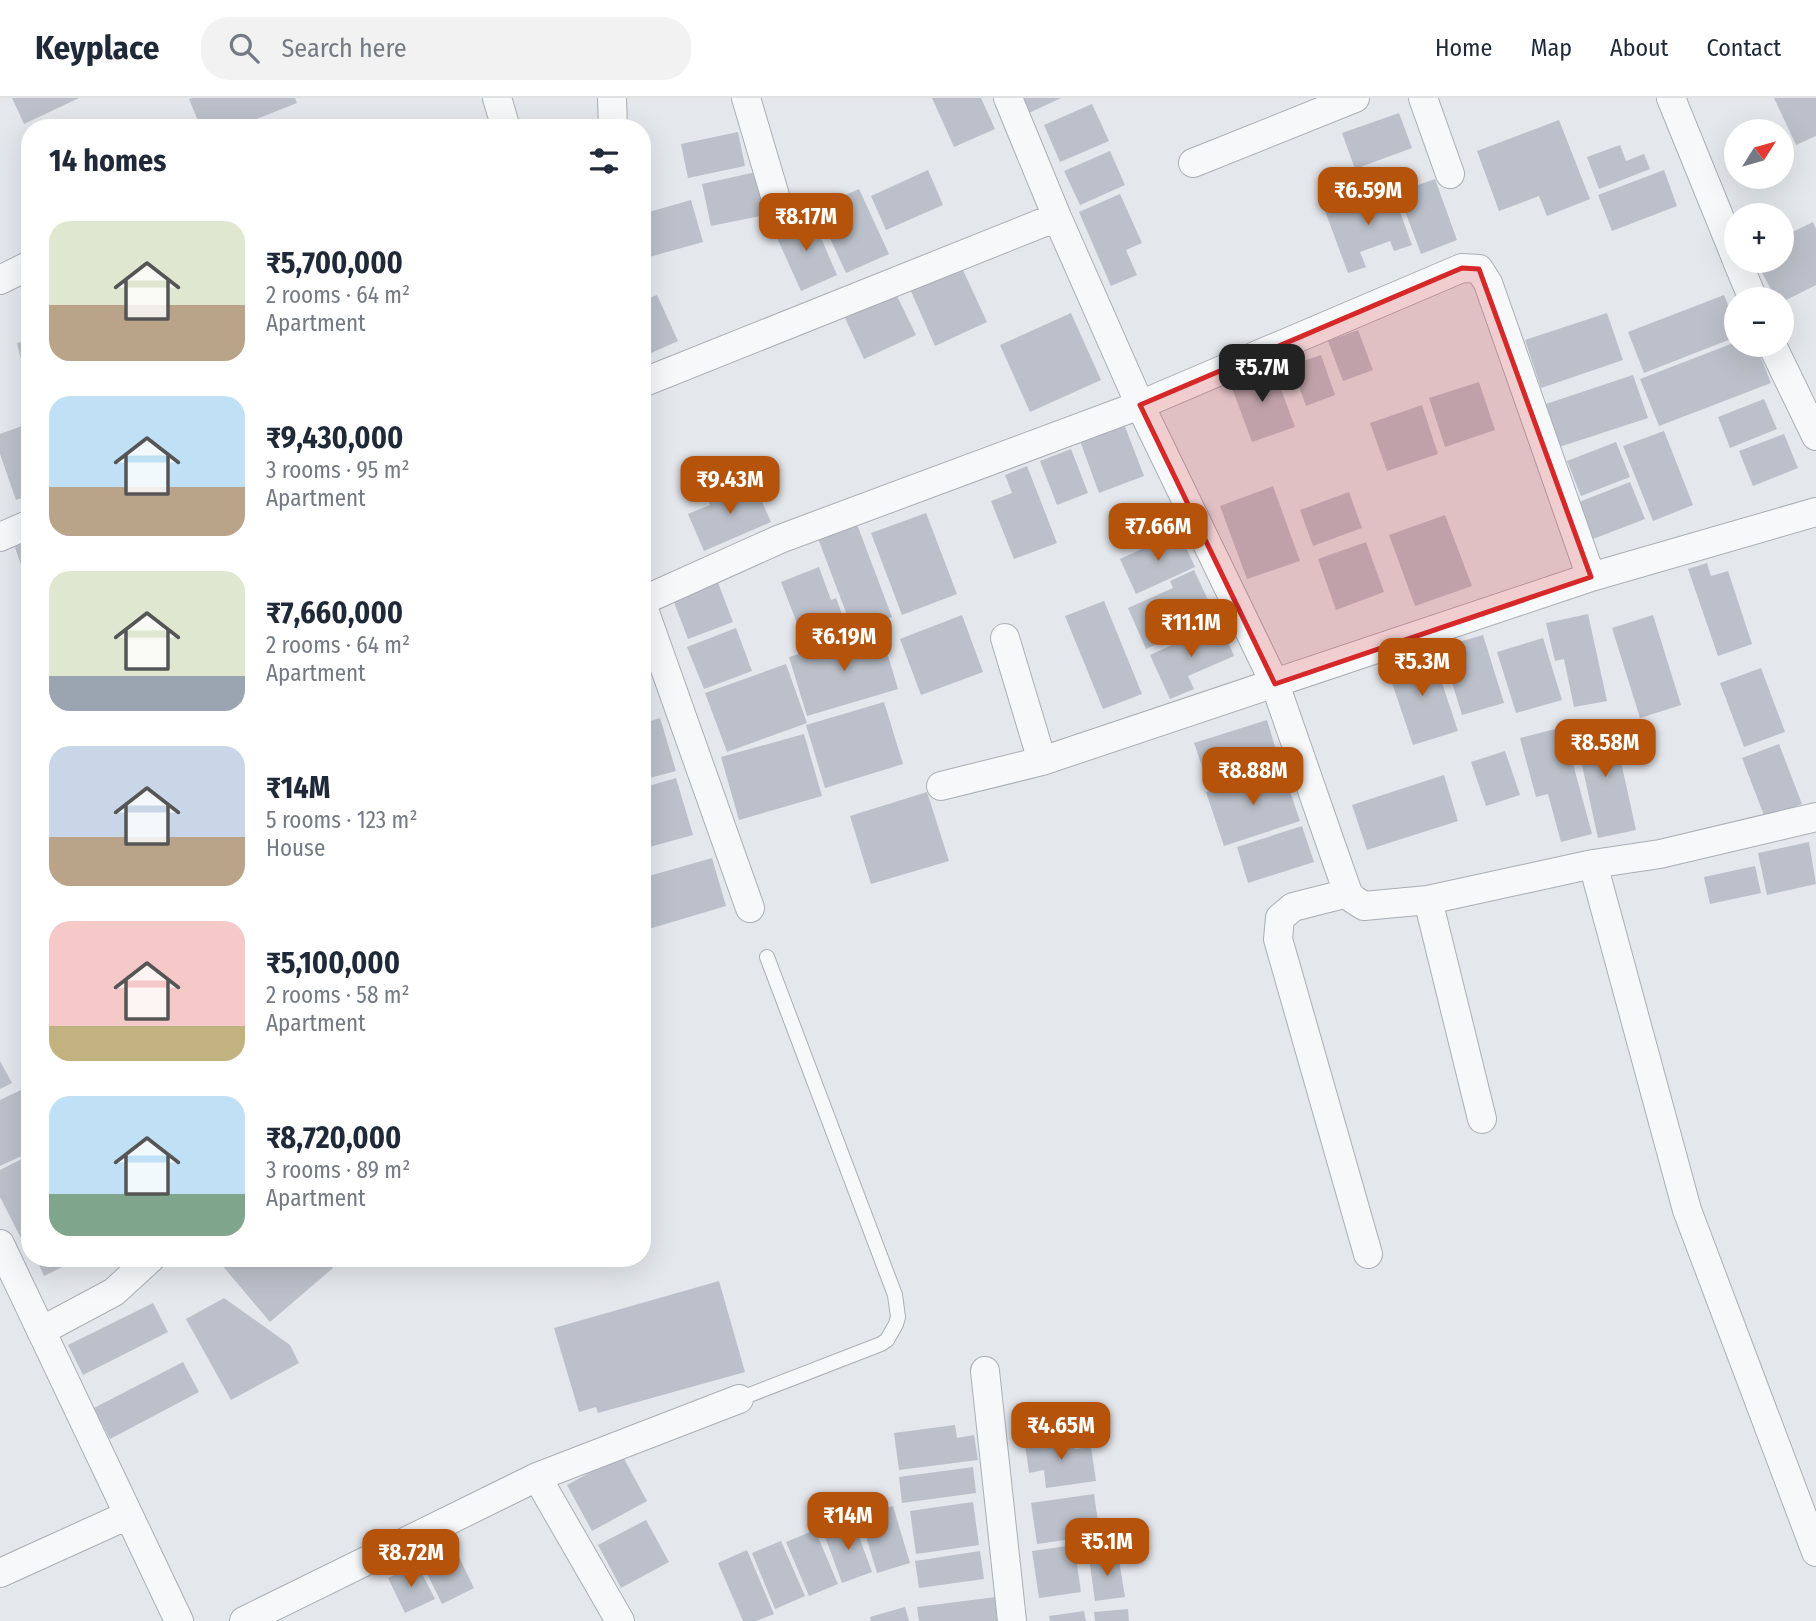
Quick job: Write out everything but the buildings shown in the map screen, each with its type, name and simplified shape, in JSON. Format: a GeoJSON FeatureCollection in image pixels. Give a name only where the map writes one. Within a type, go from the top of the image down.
{"type":"FeatureCollection","features":[{"type":"Feature","properties":{"kind":"street"},"geometry":{"type":"LineString","coordinates":[[497,98],[503,119]]}},
{"type":"Feature","properties":{"kind":"street"},"geometry":{"type":"LineString","coordinates":[[612,98],[613,119]]}},
{"type":"Feature","properties":{"kind":"street"},"geometry":{"type":"LineString","coordinates":[[746,98],[776,200]]}},
{"type":"Feature","properties":{"kind":"street"},"geometry":{"type":"LineString","coordinates":[[1008,98],[1140,405],[1275,684],[1348,893],[1357,903],[1364,906],[1429,900],[1593,864],[1660,854],[1816,817]]}},
{"type":"Feature","properties":{"kind":"street"},"geometry":{"type":"LineString","coordinates":[[1193,163],[1355,98]]}},
{"type":"Feature","properties":{"kind":"street"},"geometry":{"type":"LineString","coordinates":[[1423,98],[1450,174]]}},
{"type":"Feature","properties":{"kind":"street"},"geometry":{"type":"LineString","coordinates":[[1671,98],[1724,227]]}},
{"type":"Feature","properties":{"kind":"street"},"geometry":{"type":"LineString","coordinates":[[651,379],[1057,217]]}},
{"type":"Feature","properties":{"kind":"street"},"geometry":{"type":"LineString","coordinates":[[651,598],[780,538],[1140,405],[1462,268],[1479,269],[1488,283],[1591,577]]}},
{"type":"Feature","properties":{"kind":"street"},"geometry":{"type":"LineString","coordinates":[[0,280],[21,270]]}},
{"type":"Feature","properties":{"kind":"street"},"geometry":{"type":"LineString","coordinates":[[1778,357],[1813,423]]}},
{"type":"Feature","properties":{"kind":"street"},"geometry":{"type":"LineString","coordinates":[[942,786],[1042,761],[1591,577],[1816,512]]}},
{"type":"Feature","properties":{"kind":"street"},"geometry":{"type":"LineString","coordinates":[[0,537],[21,528]]}},
{"type":"Feature","properties":{"kind":"street"},"geometry":{"type":"LineString","coordinates":[[651,628],[750,908]]}},
{"type":"Feature","properties":{"kind":"street"},"geometry":{"type":"LineString","coordinates":[[1005,638],[1042,761]]}},
{"type":"Feature","properties":{"kind":"street"},"geometry":{"type":"LineString","coordinates":[[1593,864],[1687,1210],[1816,1552]]}},
{"type":"Feature","properties":{"kind":"street"},"geometry":{"type":"LineString","coordinates":[[1348,893],[1293,907],[1279,918],[1278,939],[1368,1254]]}},
{"type":"Feature","properties":{"kind":"street"},"geometry":{"type":"LineString","coordinates":[[1429,900],[1482,1119]]}},
{"type":"Feature","properties":{"kind":"street"},"geometry":{"type":"LineString","coordinates":[[0,1244],[178,1621]]}},
{"type":"Feature","properties":{"kind":"street"},"geometry":{"type":"LineString","coordinates":[[41,1331],[114,1292],[141,1267]]}},
{"type":"Feature","properties":{"kind":"street"},"geometry":{"type":"LineString","coordinates":[[985,1371],[1012,1621]]}},
{"type":"Feature","properties":{"kind":"street"},"geometry":{"type":"LineString","coordinates":[[244,1621],[537,1477],[739,1399]]}},
{"type":"Feature","properties":{"kind":"street"},"geometry":{"type":"LineString","coordinates":[[537,1477],[620,1621]]}},
{"type":"Feature","properties":{"kind":"street"},"geometry":{"type":"LineString","coordinates":[[0,1573],[128,1515]]}},
{"type":"Feature","properties":{"kind":"lane"},"geometry":{"type":"LineString","coordinates":[[739,1399],[881,1344],[894,1330],[898,1317],[895,1295],[878,1248],[767,957]]}},
{"type":"Feature","properties":{"kind":"highlighted area"},"geometry":{"type":"Polygon","coordinates":[[[1462,268],[1479,269],[1591,577],[1275,684],[1140,405],[1462,268]]]}}]}
